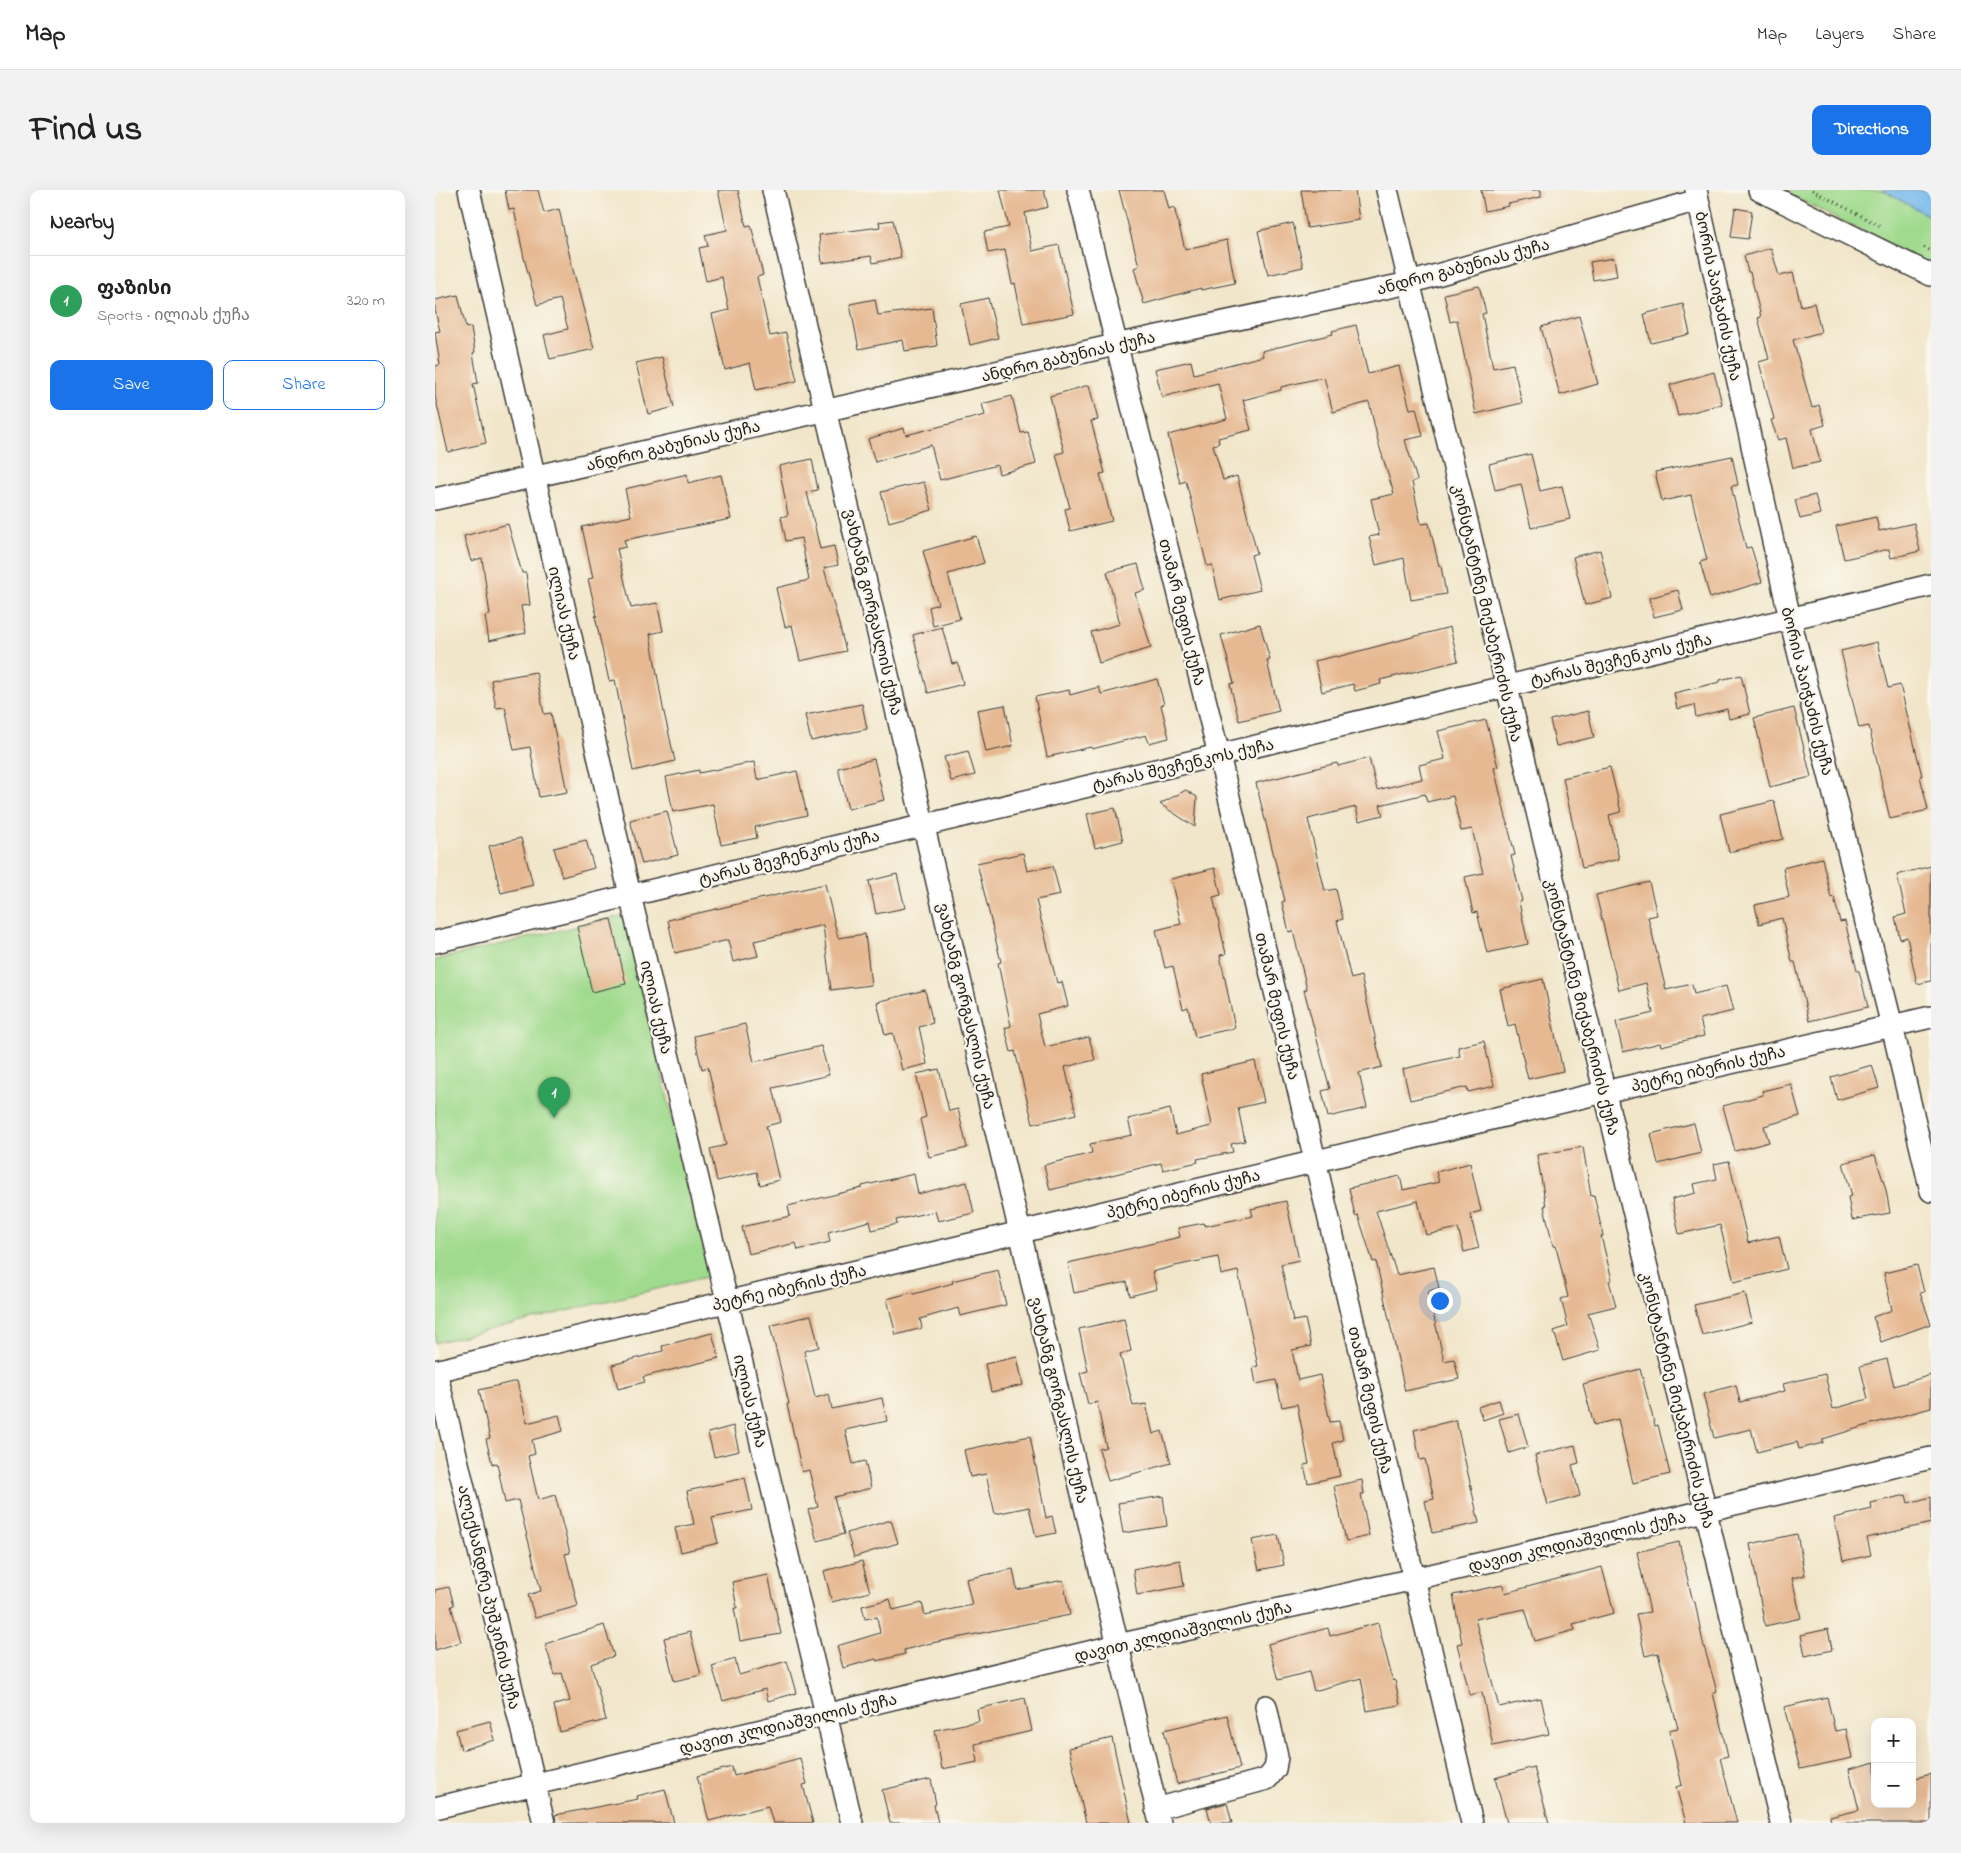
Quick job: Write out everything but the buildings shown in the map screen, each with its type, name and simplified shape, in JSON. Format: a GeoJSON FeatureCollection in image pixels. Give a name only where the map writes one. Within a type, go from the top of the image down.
{"type":"FeatureCollection","features":[{"type":"Feature","properties":{"kind":"street","name":"ილიას ქუჩა"},"geometry":{"type":"LineString","coordinates":[[469,190],[630,895],[852,1823]]}},
{"type":"Feature","properties":{"kind":"street","name":"ვახტანგ გორგასლის ქუჩა"},"geometry":{"type":"LineString","coordinates":[[773,190],[925,824],[1158,1816]]}},
{"type":"Feature","properties":{"kind":"street","name":"თამარ მეფის ქუჩა"},"geometry":{"type":"LineString","coordinates":[[1078,190],[1115,345],[1219,755],[1472,1823]]}},
{"type":"Feature","properties":{"kind":"street","name":"კონსტანტინე მიქაბერიძის ქუჩა"},"geometry":{"type":"LineString","coordinates":[[1387,190],[1781,1823]]}},
{"type":"Feature","properties":{"kind":"street"},"geometry":{"type":"LineString","coordinates":[[1759,190],[1931,275]]}},
{"type":"Feature","properties":{"kind":"street","name":"ანდრო გაბუნიას ქუჩა"},"geometry":{"type":"LineString","coordinates":[[435,499],[1115,345],[1409,283],[1697,195]]}},
{"type":"Feature","properties":{"kind":"street","name":"ბორის პაიჭაძის ქუჩა"},"geometry":{"type":"LineString","coordinates":[[1697,195],[1790,619],[1892,1026],[1931,1191]]}},
{"type":"Feature","properties":{"kind":"street","name":"ტარას შევჩენკოს ქუჩა"},"geometry":{"type":"LineString","coordinates":[[435,942],[1931,585]]}},
{"type":"Feature","properties":{"kind":"street","name":"პეტრე იბერის ქუჩა"},"geometry":{"type":"LineString","coordinates":[[436,1371],[1315,1160],[1931,1017]]}},
{"type":"Feature","properties":{"kind":"street","name":"ალექსანდრე პუშკინის ქუჩა"},"geometry":{"type":"LineString","coordinates":[[436,1371],[544,1823]]}},
{"type":"Feature","properties":{"kind":"street","name":"დავით კლდიაშვილის ქუჩა"},"geometry":{"type":"LineString","coordinates":[[435,1808],[1118,1645],[1414,1579],[1931,1458]]}},
{"type":"Feature","properties":{"kind":"street"},"geometry":{"type":"LineString","coordinates":[[1158,1816],[1267,1779],[1275,1769],[1277,1757],[1266,1706]]}},
{"type":"Feature","properties":{"kind":"path"},"geometry":{"type":"LineString","coordinates":[[1812,190],[1885,228]]}},
{"type":"Feature","properties":{"kind":"path"},"geometry":{"type":"LineString","coordinates":[[1915,243],[1931,251]]}},
{"type":"Feature","properties":{"kind":"green space"},"geometry":{"type":"Polygon","coordinates":[[[1780,190],[1882,190],[1931,217],[1931,266],[1780,190]]]}},
{"type":"Feature","properties":{"kind":"green space"},"geometry":{"type":"Polygon","coordinates":[[[624,915],[710,1276],[435,1343],[435,960],[624,915]]]}},
{"type":"Feature","properties":{"kind":"water"},"geometry":{"type":"Polygon","coordinates":[[[1882,190],[1931,190],[1931,217],[1882,190]]]}},
{"type":"Feature","properties":{"kind":"place","name":"ფაზისი"},"geometry":{"type":"Point","coordinates":[554,1118]}}]}
